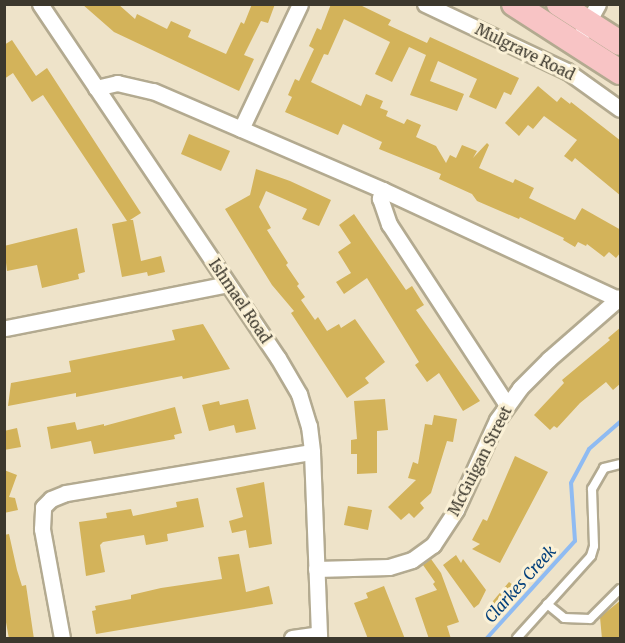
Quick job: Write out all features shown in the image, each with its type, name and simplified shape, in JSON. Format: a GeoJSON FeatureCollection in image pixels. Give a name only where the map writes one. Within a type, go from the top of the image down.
{"type":"FeatureCollection","features":[{"type":"Feature","properties":{"kind":"main road","name":"Mulgrave Road"},"geometry":{"type":"LineString","coordinates":[[514,4],[578,18],[621,43]]}},
{"type":"Feature","properties":{"kind":"main road","name":"Mulgrave Road"},"geometry":{"type":"LineString","coordinates":[[578,18],[621,72]]}},
{"type":"Feature","properties":{"kind":"street","name":"Ishmael Road"},"geometry":{"type":"LineString","coordinates":[[40,4],[294,384],[306,414],[312,452],[319,636]]}},
{"type":"Feature","properties":{"kind":"street"},"geometry":{"type":"LineString","coordinates":[[241,129],[300,4]]}},
{"type":"Feature","properties":{"kind":"street","name":"Mulgrave Road"},"geometry":{"type":"LineString","coordinates":[[425,4],[567,71],[621,109]]}},
{"type":"Feature","properties":{"kind":"street"},"geometry":{"type":"LineString","coordinates":[[96,88],[117,83],[141,87],[383,190],[619,298]]}},
{"type":"Feature","properties":{"kind":"street"},"geometry":{"type":"LineString","coordinates":[[383,190],[380,198],[389,224],[507,405]]}},
{"type":"Feature","properties":{"kind":"street"},"geometry":{"type":"LineString","coordinates":[[6,328],[228,284]]}},
{"type":"Feature","properties":{"kind":"street","name":"McGuigan Street"},"geometry":{"type":"LineString","coordinates":[[316,569],[389,567],[412,560],[433,545],[456,510],[497,420],[507,405],[549,359],[619,298]]}},
{"type":"Feature","properties":{"kind":"street"},"geometry":{"type":"LineString","coordinates":[[62,639],[42,528],[43,507],[51,499],[66,493],[312,452]]}},
{"type":"Feature","properties":{"kind":"street"},"geometry":{"type":"LineString","coordinates":[[292,639],[319,636]]}},
{"type":"Feature","properties":{"kind":"lane"},"geometry":{"type":"LineString","coordinates":[[517,639],[593,553],[592,486],[604,468],[621,464]]}},
{"type":"Feature","properties":{"kind":"lane"},"geometry":{"type":"LineString","coordinates":[[547,604],[564,618],[590,619],[621,589]]}},
{"type":"Feature","properties":{"kind":"building"},"geometry":{"type":"Polygon","coordinates":[[[82,4],[118,4],[135,19],[137,14],[167,29],[171,21],[191,30],[188,37],[226,54],[241,22],[244,24],[252,4],[275,4],[268,23],[261,21],[244,55],[254,59],[239,91],[114,32],[82,4]]]}},
{"type":"Feature","properties":{"kind":"building"},"geometry":{"type":"Polygon","coordinates":[[[331,4],[358,4],[391,20],[388,25],[427,43],[430,37],[519,78],[511,95],[504,92],[496,109],[469,97],[477,79],[438,61],[430,81],[464,94],[457,111],[410,95],[426,55],[409,47],[392,82],[375,74],[390,42],[344,19],[328,55],[324,54],[311,82],[361,106],[366,94],[383,101],[380,108],[388,111],[386,116],[404,124],[407,119],[421,125],[416,137],[436,146],[446,163],[450,155],[456,158],[462,145],[477,151],[473,158],[487,143],[489,145],[479,168],[513,183],[515,179],[534,188],[529,198],[575,220],[582,208],[621,230],[621,252],[616,258],[609,252],[604,257],[587,244],[586,246],[578,242],[575,247],[563,240],[564,238],[520,217],[519,219],[477,201],[472,194],[439,179],[441,174],[379,149],[382,142],[343,124],[338,135],[285,112],[292,97],[288,95],[295,79],[299,81],[314,49],[309,46],[317,28],[321,30],[331,4]]]}},
{"type":"Feature","properties":{"kind":"building"},"geometry":{"type":"Polygon","coordinates":[[[12,40],[36,76],[47,68],[141,213],[130,220],[133,220],[141,261],[161,256],[165,272],[148,276],[147,272],[122,277],[112,224],[127,221],[43,95],[32,102],[13,73],[4,79],[4,45],[12,40]]]}},
{"type":"Feature","properties":{"kind":"building"},"geometry":{"type":"Polygon","coordinates":[[[538,86],[557,102],[561,97],[570,104],[571,102],[621,141],[621,196],[575,158],[572,162],[564,156],[577,140],[544,116],[533,129],[528,125],[519,136],[505,123],[538,86]]]}},
{"type":"Feature","properties":{"kind":"building"},"geometry":{"type":"Polygon","coordinates":[[[189,134],[230,151],[221,171],[181,154],[189,134]]]}},
{"type":"Feature","properties":{"kind":"building"},"geometry":{"type":"Polygon","coordinates":[[[256,169],[290,181],[331,200],[319,226],[302,219],[307,209],[266,191],[259,207],[271,228],[267,230],[288,263],[286,265],[305,297],[301,300],[315,320],[318,317],[327,331],[339,324],[341,328],[355,319],[385,362],[365,378],[369,383],[347,398],[291,313],[294,311],[272,285],[225,209],[250,195],[256,169]]]}},
{"type":"Feature","properties":{"kind":"building"},"geometry":{"type":"Polygon","coordinates":[[[354,214],[406,290],[412,286],[424,305],[416,310],[480,401],[463,411],[439,373],[427,382],[415,365],[419,362],[367,278],[344,294],[336,282],[351,273],[338,252],[351,243],[339,225],[354,214]]]}},
{"type":"Feature","properties":{"kind":"building"},"geometry":{"type":"Polygon","coordinates":[[[77,228],[85,272],[78,274],[79,279],[42,288],[37,265],[7,271],[4,246],[77,228]]]}},
{"type":"Feature","properties":{"kind":"building"},"geometry":{"type":"Polygon","coordinates":[[[203,324],[230,369],[76,397],[76,393],[8,406],[11,383],[71,372],[69,361],[175,340],[172,330],[203,324]]]}},
{"type":"Feature","properties":{"kind":"building"},"geometry":{"type":"Polygon","coordinates":[[[621,327],[621,383],[613,390],[606,382],[580,403],[557,428],[554,426],[550,430],[534,415],[564,383],[562,380],[610,340],[608,338],[621,327]]]}},
{"type":"Feature","properties":{"kind":"building"},"geometry":{"type":"Polygon","coordinates":[[[248,399],[256,429],[236,433],[234,425],[209,431],[202,405],[219,401],[220,405],[248,399]]]}},
{"type":"Feature","properties":{"kind":"building"},"geometry":{"type":"Polygon","coordinates":[[[385,399],[388,430],[377,431],[377,473],[357,474],[357,454],[351,454],[351,440],[357,439],[354,401],[385,399]]]}},
{"type":"Feature","properties":{"kind":"building"},"geometry":{"type":"Polygon","coordinates":[[[175,407],[182,433],[174,435],[175,439],[94,454],[91,441],[51,449],[47,427],[75,422],[77,430],[104,424],[104,426],[175,407]]]}},
{"type":"Feature","properties":{"kind":"building"},"geometry":{"type":"Polygon","coordinates":[[[434,415],[457,419],[453,442],[447,441],[431,493],[420,503],[424,508],[414,518],[409,513],[401,520],[388,507],[416,480],[408,478],[413,462],[418,464],[425,424],[432,425],[434,415]]]}},
{"type":"Feature","properties":{"kind":"building"},"geometry":{"type":"Polygon","coordinates":[[[17,428],[21,447],[4,450],[4,431],[17,428]]]}},
{"type":"Feature","properties":{"kind":"building"},"geometry":{"type":"Polygon","coordinates":[[[515,456],[548,472],[500,563],[472,549],[480,544],[472,540],[483,519],[487,521],[515,456]]]}},
{"type":"Feature","properties":{"kind":"building"},"geometry":{"type":"Polygon","coordinates":[[[4,470],[17,475],[9,497],[15,498],[18,510],[4,513],[4,470]]]}},
{"type":"Feature","properties":{"kind":"building"},"geometry":{"type":"Polygon","coordinates":[[[264,482],[272,544],[249,548],[246,530],[232,533],[229,521],[243,517],[236,488],[264,482]]]}},
{"type":"Feature","properties":{"kind":"building"},"geometry":{"type":"Polygon","coordinates":[[[198,498],[204,527],[167,534],[168,541],[146,545],[144,535],[103,542],[100,545],[105,572],[86,576],[79,522],[107,518],[106,513],[131,509],[133,516],[177,507],[176,502],[198,498]]]}},
{"type":"Feature","properties":{"kind":"building"},"geometry":{"type":"Polygon","coordinates":[[[348,506],[372,510],[368,530],[344,525],[348,506]]]}},
{"type":"Feature","properties":{"kind":"building"},"geometry":{"type":"Polygon","coordinates":[[[9,534],[22,586],[26,585],[34,639],[9,639],[4,611],[4,535],[9,534]]]}},
{"type":"Feature","properties":{"kind":"building"},"geometry":{"type":"Polygon","coordinates":[[[239,554],[246,592],[269,586],[273,604],[96,634],[92,611],[96,610],[95,606],[131,599],[131,595],[161,588],[222,579],[218,557],[239,554]]]}},
{"type":"Feature","properties":{"kind":"building"},"geometry":{"type":"Polygon","coordinates":[[[456,555],[461,563],[463,559],[486,590],[479,604],[474,608],[443,565],[456,555]]]}},
{"type":"Feature","properties":{"kind":"building"},"geometry":{"type":"Polygon","coordinates":[[[431,559],[441,573],[459,622],[447,626],[451,639],[429,639],[415,598],[437,590],[433,584],[435,582],[423,565],[431,559]]]}},
{"type":"Feature","properties":{"kind":"building"},"geometry":{"type":"Polygon","coordinates":[[[509,582],[517,588],[496,614],[488,607],[509,582]]]}},
{"type":"Feature","properties":{"kind":"building"},"geometry":{"type":"Polygon","coordinates":[[[384,586],[405,639],[368,639],[354,603],[368,598],[366,593],[384,586]]]}},
{"type":"Feature","properties":{"kind":"building"},"geometry":{"type":"Polygon","coordinates":[[[621,600],[621,639],[602,639],[600,617],[621,600]]]}},
{"type":"Feature","properties":{"kind":"waterway","name":"Clarkes Creek"},"geometry":{"type":"LineString","coordinates":[[487,638],[575,541],[571,483],[589,449],[620,422]]}}]}
